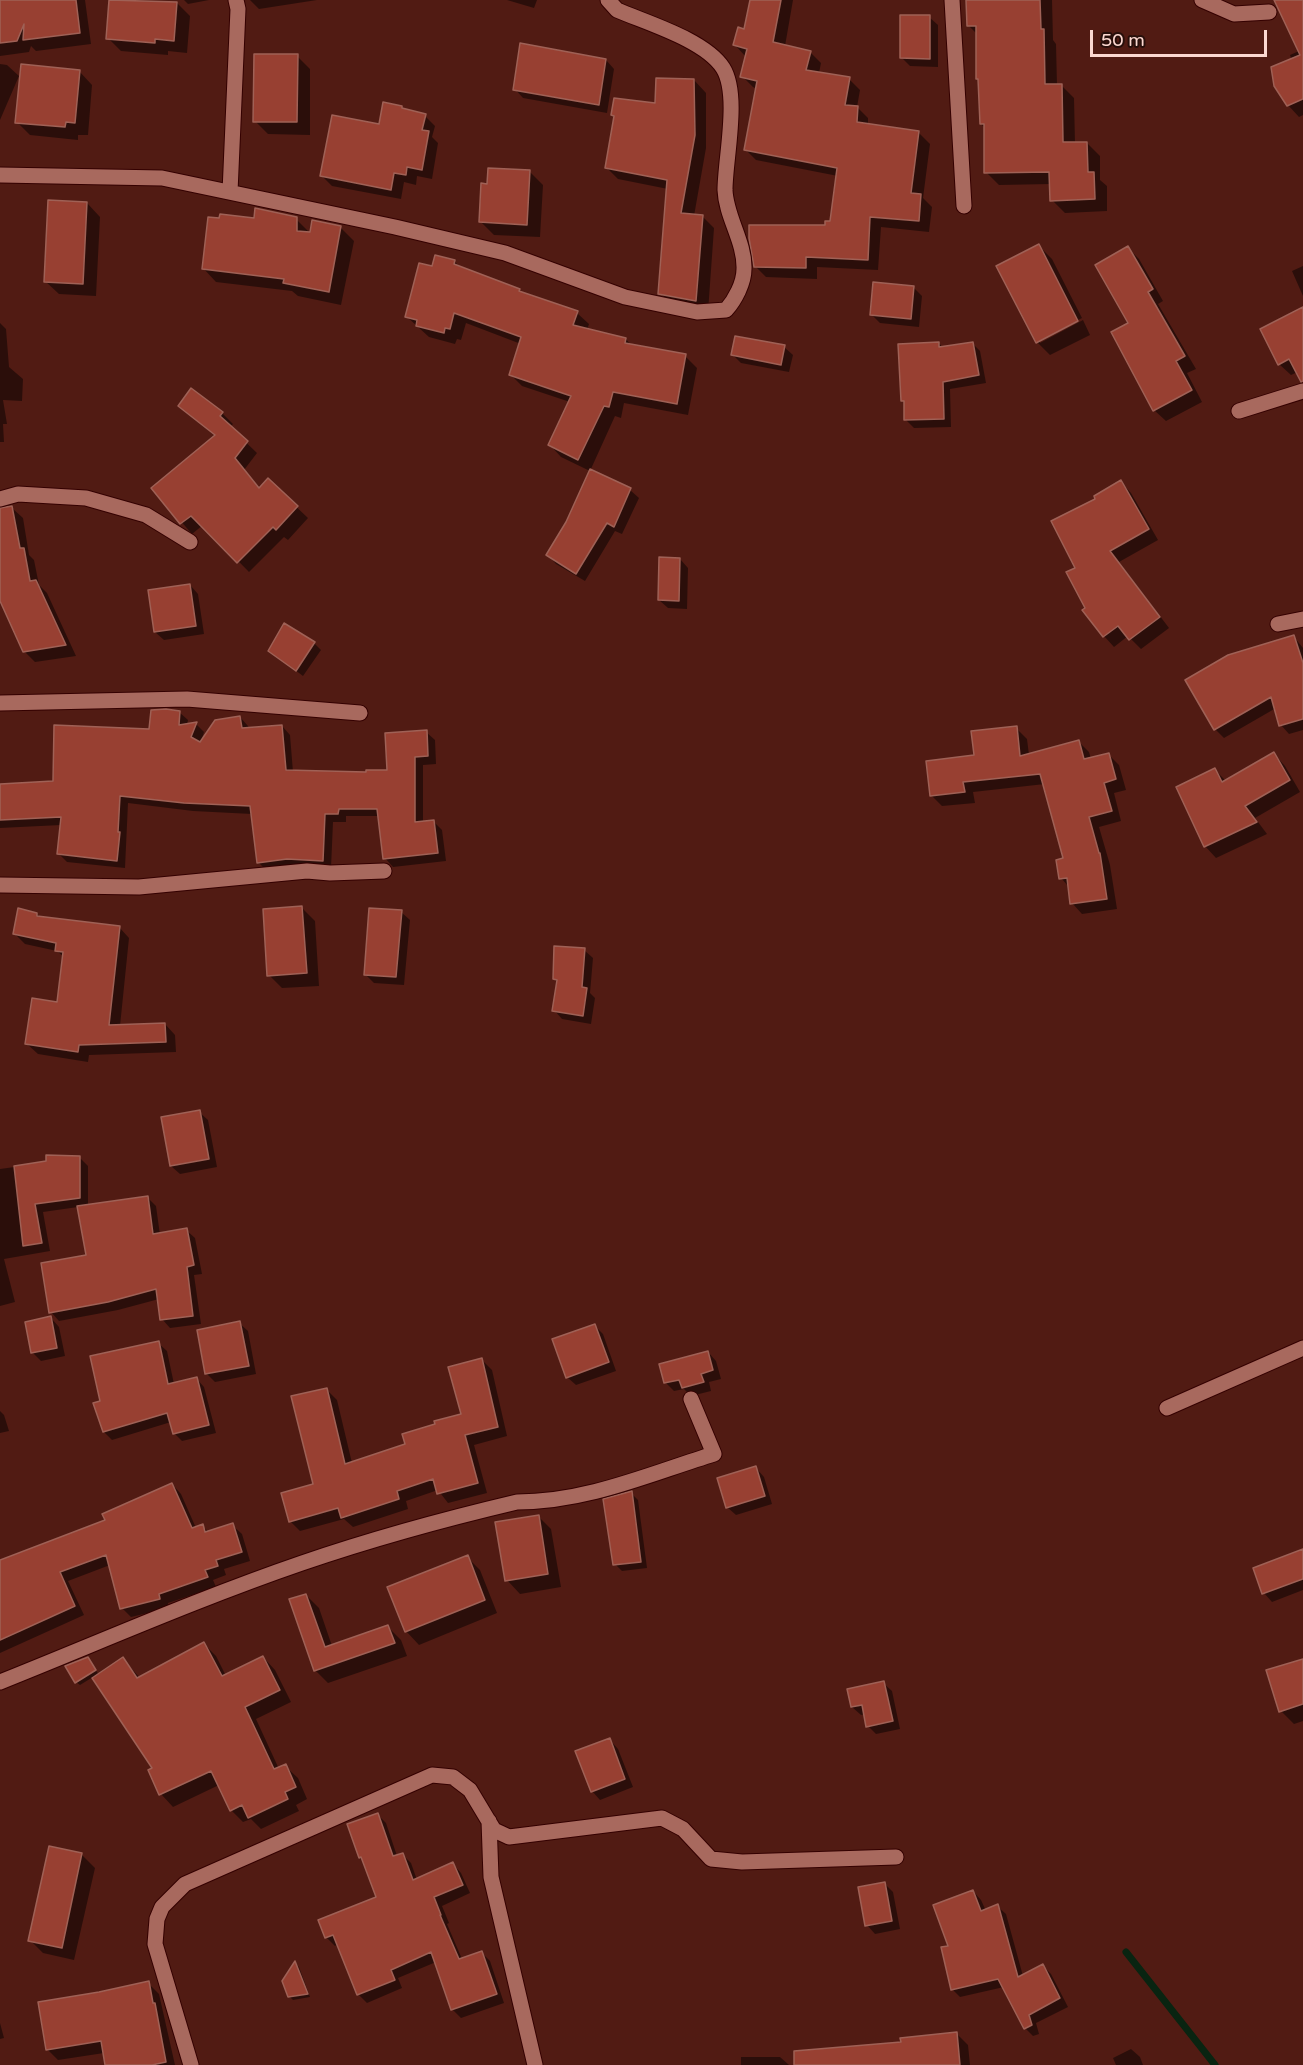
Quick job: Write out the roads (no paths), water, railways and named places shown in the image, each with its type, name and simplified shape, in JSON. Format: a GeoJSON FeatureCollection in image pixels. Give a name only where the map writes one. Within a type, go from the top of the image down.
{"type":"FeatureCollection","features":[{"type":"Feature","properties":{"kind":"street"},"geometry":{"type":"LineString","coordinates":[[230,192],[238,9],[236,0]]}},
{"type":"Feature","properties":{"kind":"street"},"geometry":{"type":"LineString","coordinates":[[0,175],[162,178],[395,226],[505,253],[625,297],[697,312],[726,310],[742,282],[744,268],[726,198],[731,116],[728,83],[724,70],[714,57],[699,45],[617,10],[608,0]]}},
{"type":"Feature","properties":{"kind":"street"},"geometry":{"type":"LineString","coordinates":[[952,0],[963,206]]}},
{"type":"Feature","properties":{"kind":"street"},"geometry":{"type":"LineString","coordinates":[[1202,0],[1234,14],[1269,12]]}},
{"type":"Feature","properties":{"kind":"street"},"geometry":{"type":"LineString","coordinates":[[1239,411],[1303,391]]}},
{"type":"Feature","properties":{"kind":"street"},"geometry":{"type":"LineString","coordinates":[[0,499],[18,494],[86,498],[146,515],[190,542]]}},
{"type":"Feature","properties":{"kind":"street"},"geometry":{"type":"LineString","coordinates":[[1278,624],[1303,619]]}},
{"type":"Feature","properties":{"kind":"street"},"geometry":{"type":"LineString","coordinates":[[0,703],[187,699],[360,714]]}},
{"type":"Feature","properties":{"kind":"street"},"geometry":{"type":"LineString","coordinates":[[0,885],[139,887],[306,871],[330,873],[384,871]]}},
{"type":"Feature","properties":{"kind":"street"},"geometry":{"type":"LineString","coordinates":[[1167,1408],[1303,1348]]}},
{"type":"Feature","properties":{"kind":"street"},"geometry":{"type":"LineString","coordinates":[[0,1682],[160,1617],[352,1546],[517,1502],[540,1502],[567,1498],[633,1482],[714,1454],[691,1400]]}},
{"type":"Feature","properties":{"kind":"street"},"geometry":{"type":"LineString","coordinates":[[191,2065],[154,1944],[157,1919],[162,1907],[185,1884],[432,1775],[453,1777],[470,1790],[495,1830],[509,1837],[662,1818],[683,1829],[711,1859],[731,1861],[896,1857]]}},
{"type":"Feature","properties":{"kind":"street"},"geometry":{"type":"LineString","coordinates":[[489,1821],[491,1877],[535,2065]]}},
{"type":"Feature","properties":{"kind":"waterway"},"geometry":{"type":"LineString","coordinates":[[1126,1952],[1215,2065]]}}]}
